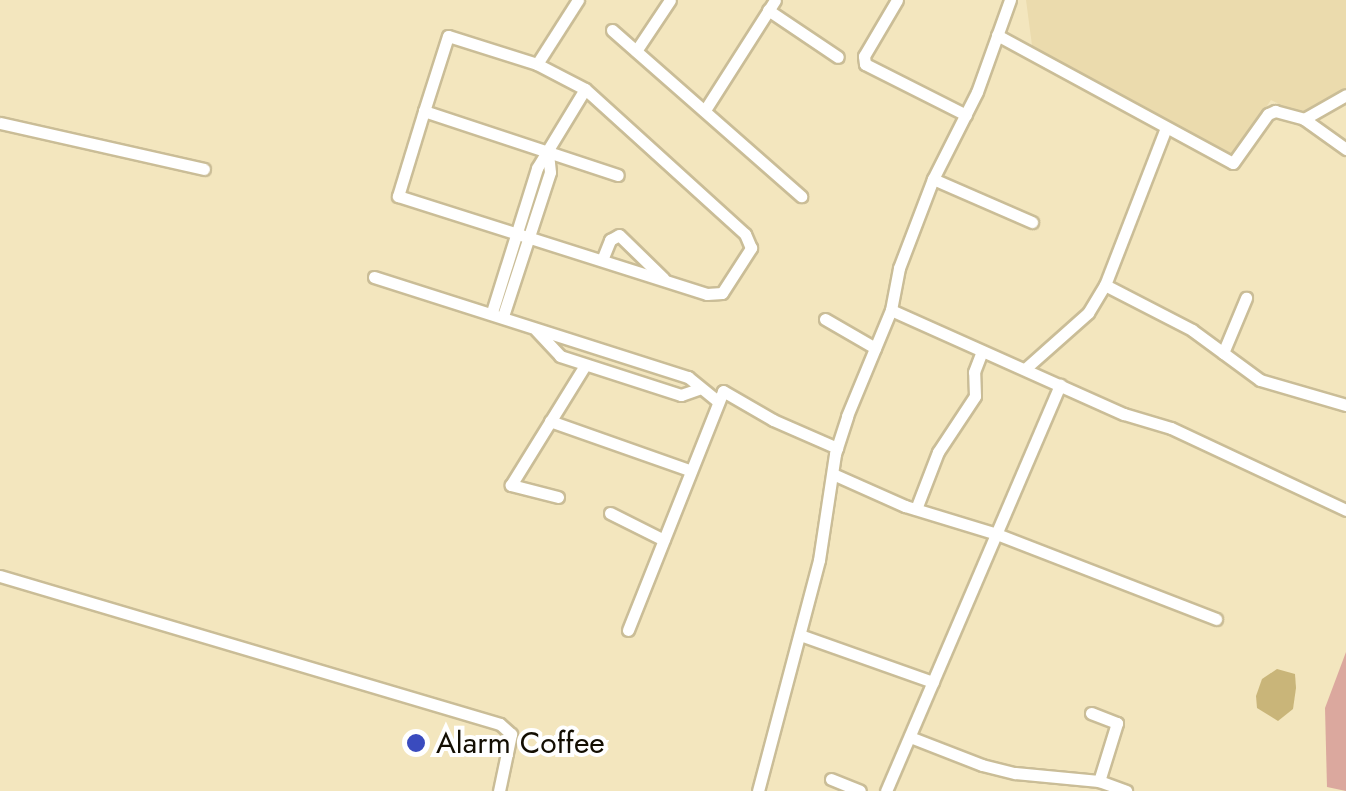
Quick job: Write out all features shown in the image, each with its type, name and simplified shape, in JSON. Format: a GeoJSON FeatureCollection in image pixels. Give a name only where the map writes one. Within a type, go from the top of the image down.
{"type":"FeatureCollection","features":[{"type":"Feature","properties":{"kind":"street"},"geometry":{"type":"LineString","coordinates":[[537,64],[578,0]]}},
{"type":"Feature","properties":{"kind":"street"},"geometry":{"type":"LineString","coordinates":[[636,50],[670,0]]}},
{"type":"Feature","properties":{"kind":"street"},"geometry":{"type":"LineString","coordinates":[[897,0],[864,56],[865,64],[966,115]]}},
{"type":"Feature","properties":{"kind":"street"},"geometry":{"type":"LineString","coordinates":[[758,791],[820,560],[837,448],[891,310],[899,268],[933,179],[966,115],[1010,0]]}},
{"type":"Feature","properties":{"kind":"street"},"geometry":{"type":"LineString","coordinates":[[705,110],[772,5],[838,57]]}},
{"type":"Feature","properties":{"kind":"street"},"geometry":{"type":"LineString","coordinates":[[612,30],[801,196]]}},
{"type":"Feature","properties":{"kind":"street"},"geometry":{"type":"LineString","coordinates":[[997,35],[1233,163],[1268,114],[1275,111],[1304,119],[1346,149]]}},
{"type":"Feature","properties":{"kind":"street"},"geometry":{"type":"LineString","coordinates":[[448,36],[537,64],[585,89],[751,242],[721,294],[713,296],[398,196],[448,36]]}},
{"type":"Feature","properties":{"kind":"street"},"geometry":{"type":"LineString","coordinates":[[498,314],[537,168],[585,89]]}},
{"type":"Feature","properties":{"kind":"street"},"geometry":{"type":"LineString","coordinates":[[1304,119],[1346,95]]}},
{"type":"Feature","properties":{"kind":"street"},"geometry":{"type":"LineString","coordinates":[[424,112],[618,176]]}},
{"type":"Feature","properties":{"kind":"street"},"geometry":{"type":"LineString","coordinates":[[0,123],[204,168]]}},
{"type":"Feature","properties":{"kind":"street"},"geometry":{"type":"LineString","coordinates":[[1026,368],[1088,313],[1105,285],[1166,128]]}},
{"type":"Feature","properties":{"kind":"street"},"geometry":{"type":"LineString","coordinates":[[933,179],[1032,222]]}},
{"type":"Feature","properties":{"kind":"street"},"geometry":{"type":"LineString","coordinates":[[602,260],[610,240],[620,235],[666,281]]}},
{"type":"Feature","properties":{"kind":"street"},"geometry":{"type":"LineString","coordinates":[[374,276],[688,378],[716,400]]}},
{"type":"Feature","properties":{"kind":"street"},"geometry":{"type":"LineString","coordinates":[[1105,285],[1192,330],[1260,380],[1346,405]]}},
{"type":"Feature","properties":{"kind":"street"},"geometry":{"type":"LineString","coordinates":[[1223,352],[1246,298]]}},
{"type":"Feature","properties":{"kind":"street"},"geometry":{"type":"LineString","coordinates":[[891,310],[1124,414],[1170,428],[1346,510]]}},
{"type":"Feature","properties":{"kind":"street"},"geometry":{"type":"LineString","coordinates":[[825,319],[875,348]]}},
{"type":"Feature","properties":{"kind":"street"},"geometry":{"type":"LineString","coordinates":[[533,327],[560,356],[681,395],[698,389]]}},
{"type":"Feature","properties":{"kind":"street"},"geometry":{"type":"LineString","coordinates":[[916,509],[938,452],[975,396],[974,372],[982,351]]}},
{"type":"Feature","properties":{"kind":"street"},"geometry":{"type":"LineString","coordinates":[[558,497],[511,485],[585,365]]}},
{"type":"Feature","properties":{"kind":"street"},"geometry":{"type":"LineString","coordinates":[[886,791],[1060,385]]}},
{"type":"Feature","properties":{"kind":"street"},"geometry":{"type":"LineString","coordinates":[[628,630],[723,390],[773,420],[837,448]]}},
{"type":"Feature","properties":{"kind":"street"},"geometry":{"type":"LineString","coordinates":[[550,421],[689,470]]}},
{"type":"Feature","properties":{"kind":"street"},"geometry":{"type":"LineString","coordinates":[[832,474],[1216,620]]}},
{"type":"Feature","properties":{"kind":"street"},"geometry":{"type":"LineString","coordinates":[[610,513],[664,540]]}},
{"type":"Feature","properties":{"kind":"street"},"geometry":{"type":"LineString","coordinates":[[0,576],[500,724],[511,734],[499,791]]}},
{"type":"Feature","properties":{"kind":"street"},"geometry":{"type":"LineString","coordinates":[[800,635],[933,682]]}},
{"type":"Feature","properties":{"kind":"street"},"geometry":{"type":"LineString","coordinates":[[1090,713],[1117,723],[1099,781]]}},
{"type":"Feature","properties":{"kind":"street"},"geometry":{"type":"LineString","coordinates":[[910,736],[1015,773],[1099,781],[1126,791]]}},
{"type":"Feature","properties":{"kind":"street"},"geometry":{"type":"LineString","coordinates":[[831,779],[860,791]]}},
{"type":"Feature","properties":{"kind":"shaded area"},"geometry":{"type":"Polygon","coordinates":[[[1026,0],[1346,0],[1346,90],[1301,115],[1271,100],[1230,160],[1033,53],[1026,0]]]}},
{"type":"Feature","properties":{"kind":"shaded area"},"geometry":{"type":"Polygon","coordinates":[[[1346,652],[1346,791],[1327,787],[1325,708],[1346,652]]]}},
{"type":"Feature","properties":{"kind":"shaded area"},"geometry":{"type":"Polygon","coordinates":[[[1277,669],[1295,674],[1296,688],[1293,709],[1278,721],[1257,708],[1256,696],[1262,679],[1277,669]]]}},
{"type":"Feature","properties":{"kind":"place","name":"Alarm Coffee"},"geometry":{"type":"Point","coordinates":[416,743]}}]}
